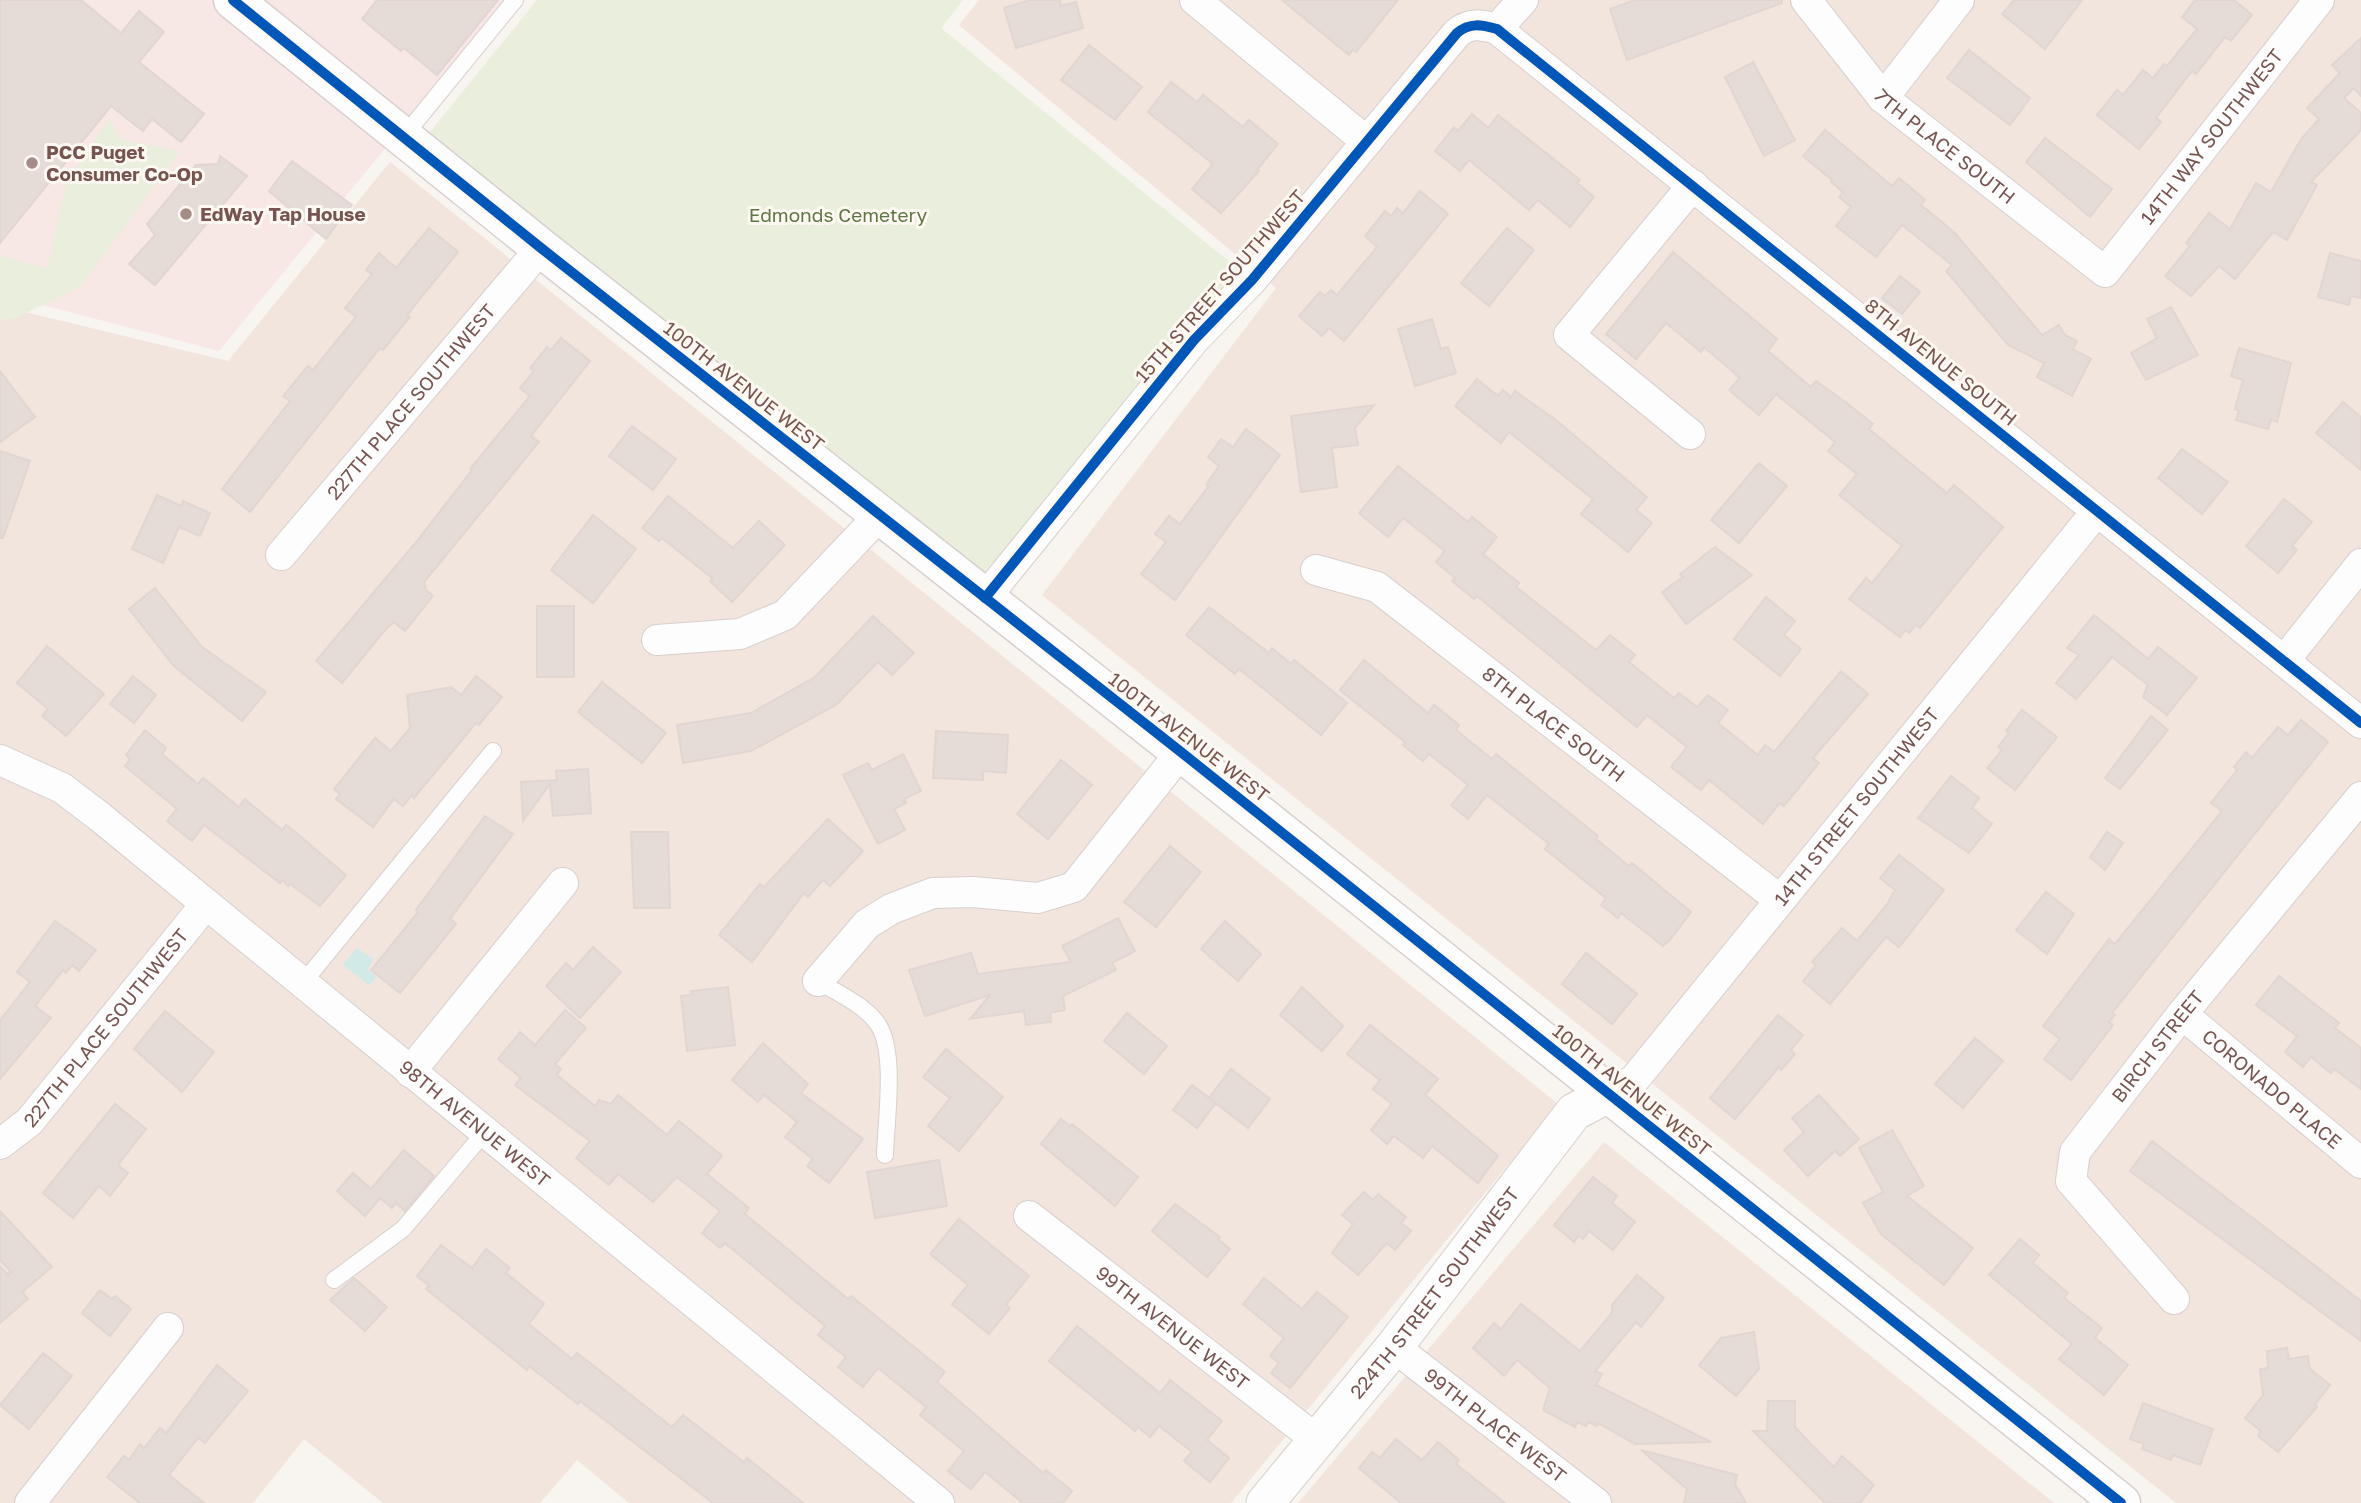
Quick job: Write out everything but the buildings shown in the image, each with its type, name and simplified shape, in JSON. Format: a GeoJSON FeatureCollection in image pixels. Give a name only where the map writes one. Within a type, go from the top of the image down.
{"type":"FeatureCollection","features":[{"type":"Feature","properties":{"kind":"main road","name":"100TH AVENUE WEST"},"geometry":{"type":"LineString","coordinates":[[233,0],[541,248],[1181,752],[2121,1503]]}},
{"type":"Feature","properties":{"kind":"street"},"geometry":{"type":"LineString","coordinates":[[1195,0],[1366,141]]}},
{"type":"Feature","properties":{"kind":"street"},"geometry":{"type":"LineString","coordinates":[[1497,29],[1523,0]]}},
{"type":"Feature","properties":{"kind":"street","name":"7TH PLACE SOUTH"},"geometry":{"type":"LineString","coordinates":[[1807,0],[1883,98],[2105,272]]}},
{"type":"Feature","properties":{"kind":"street"},"geometry":{"type":"LineString","coordinates":[[1883,98],[1959,0]]}},
{"type":"Feature","properties":{"kind":"street","name":"14TH WAY SOUTHWEST"},"geometry":{"type":"LineString","coordinates":[[2105,272],[2319,0]]}},
{"type":"Feature","properties":{"kind":"street","name":"15TH STREET SOUTHWEST"},"geometry":{"type":"LineString","coordinates":[[985,597],[1194,340],[1252,280],[1461,30],[1470,25],[1497,29]]}},
{"type":"Feature","properties":{"kind":"street","name":"8TH AVENUE SOUTH"},"geometry":{"type":"LineString","coordinates":[[1497,29],[2361,723]]}},
{"type":"Feature","properties":{"kind":"street"},"geometry":{"type":"LineString","coordinates":[[1690,433],[1569,335],[1693,185]]}},
{"type":"Feature","properties":{"kind":"street","name":"227TH PLACE SOUTHWEST"},"geometry":{"type":"LineString","coordinates":[[281,555],[541,248]]}},
{"type":"Feature","properties":{"kind":"street","name":"14TH STREET SOUTHWEST"},"geometry":{"type":"LineString","coordinates":[[1608,1094],[1634,1080],[2098,511]]}},
{"type":"Feature","properties":{"kind":"street"},"geometry":{"type":"LineString","coordinates":[[657,640],[740,634],[785,615],[880,516]]}},
{"type":"Feature","properties":{"kind":"street"},"geometry":{"type":"LineString","coordinates":[[2284,661],[2361,564]]}},
{"type":"Feature","properties":{"kind":"street","name":"8TH PLACE SOUTH"},"geometry":{"type":"LineString","coordinates":[[1316,570],[1377,587],[1780,900]]}},
{"type":"Feature","properties":{"kind":"street"},"geometry":{"type":"LineString","coordinates":[[818,981],[867,924],[891,909],[933,893],[973,892],[1038,898],[1074,887],[1181,752]]}},
{"type":"Feature","properties":{"kind":"street","name":"98TH AVENUE WEST"},"geometry":{"type":"LineString","coordinates":[[0,760],[62,788],[939,1503]]}},
{"type":"Feature","properties":{"kind":"street","name":"BIRCH STREET"},"geometry":{"type":"LineString","coordinates":[[2174,1299],[2071,1181],[2075,1152],[2182,1014],[2361,797]]}},
{"type":"Feature","properties":{"kind":"street"},"geometry":{"type":"LineString","coordinates":[[410,1072],[563,883]]}},
{"type":"Feature","properties":{"kind":"street","name":"227TH PLACE SOUTHWEST"},"geometry":{"type":"LineString","coordinates":[[0,1144],[29,1122],[206,904]]}},
{"type":"Feature","properties":{"kind":"street","name":"CORONADO PLACE"},"geometry":{"type":"LineString","coordinates":[[2182,1014],[2361,1163]]}},
{"type":"Feature","properties":{"kind":"street","name":"224TH STREET SOUTHWEST"},"geometry":{"type":"LineString","coordinates":[[1265,1503],[1394,1347],[1574,1112],[1608,1094]]}},
{"type":"Feature","properties":{"kind":"street","name":"99TH AVENUE WEST"},"geometry":{"type":"LineString","coordinates":[[1029,1216],[1317,1440]]}},
{"type":"Feature","properties":{"kind":"street"},"geometry":{"type":"LineString","coordinates":[[30,1503],[168,1328]]}},
{"type":"Feature","properties":{"kind":"street","name":"99TH PLACE WEST"},"geometry":{"type":"LineString","coordinates":[[1394,1347],[1596,1503]]}},
{"type":"Feature","properties":{"kind":"lane"},"geometry":{"type":"LineString","coordinates":[[403,137],[515,0]]}},
{"type":"Feature","properties":{"kind":"lane"},"geometry":{"type":"LineString","coordinates":[[302,984],[493,751]]}},
{"type":"Feature","properties":{"kind":"lane"},"geometry":{"type":"LineString","coordinates":[[818,981],[859,1006],[879,1025],[887,1052],[886,1155]]}},
{"type":"Feature","properties":{"kind":"lane"},"geometry":{"type":"LineString","coordinates":[[334,1280],[403,1229],[484,1133]]}},
{"type":"Feature","properties":{"kind":"shaded area"},"geometry":{"type":"Polygon","coordinates":[[[0,0],[507,0],[219,351],[0,294],[0,0]]]}},
{"type":"Feature","properties":{"kind":"shaded area"},"geometry":{"type":"Polygon","coordinates":[[[979,0],[2361,0],[2361,1503],[2176,1503],[1042,595],[1276,288],[959,25],[979,0]]]}},
{"type":"Feature","properties":{"kind":"shaded area"},"geometry":{"type":"Polygon","coordinates":[[[390,162],[1558,1104],[1231,1503],[629,1503],[577,1460],[540,1503],[383,1503],[304,1439],[253,1503],[0,1503],[0,306],[228,361],[390,162]]]}},
{"type":"Feature","properties":{"kind":"shaded area"},"geometry":{"type":"Polygon","coordinates":[[[1604,1142],[2054,1503],[1298,1503],[1604,1142]]]}},
{"type":"Feature","properties":{"kind":"green space","name":"Edmonds Cemetery"},"geometry":{"type":"Polygon","coordinates":[[[537,0],[963,0],[941,28],[1252,280],[985,598],[417,148],[537,0]]]}},
{"type":"Feature","properties":{"kind":"green space"},"geometry":{"type":"Polygon","coordinates":[[[110,118],[121,140],[180,151],[80,287],[14,319],[0,320],[0,255],[47,269],[67,181],[110,118]]]}},
{"type":"Feature","properties":{"kind":"water"},"geometry":{"type":"Polygon","coordinates":[[[357,948],[373,959],[368,969],[376,978],[369,985],[343,965],[357,948]]]}},
{"type":"Feature","properties":{"kind":"cycle path"},"geometry":{"type":"LineString","coordinates":[[233,0],[541,248],[1181,752],[2121,1503]]}},
{"type":"Feature","properties":{"kind":"cycle path"},"geometry":{"type":"LineString","coordinates":[[985,598],[1194,340],[1252,280],[1457,33],[1467,27],[1481,26],[1497,29],[2361,723]]}},
{"type":"Feature","properties":{"kind":"place","name":"PCC Puget Consumer Co-Op"},"geometry":{"type":"Point","coordinates":[32,163]}},
{"type":"Feature","properties":{"kind":"place","name":"EdWay Tap House"},"geometry":{"type":"Point","coordinates":[186,214]}}]}
